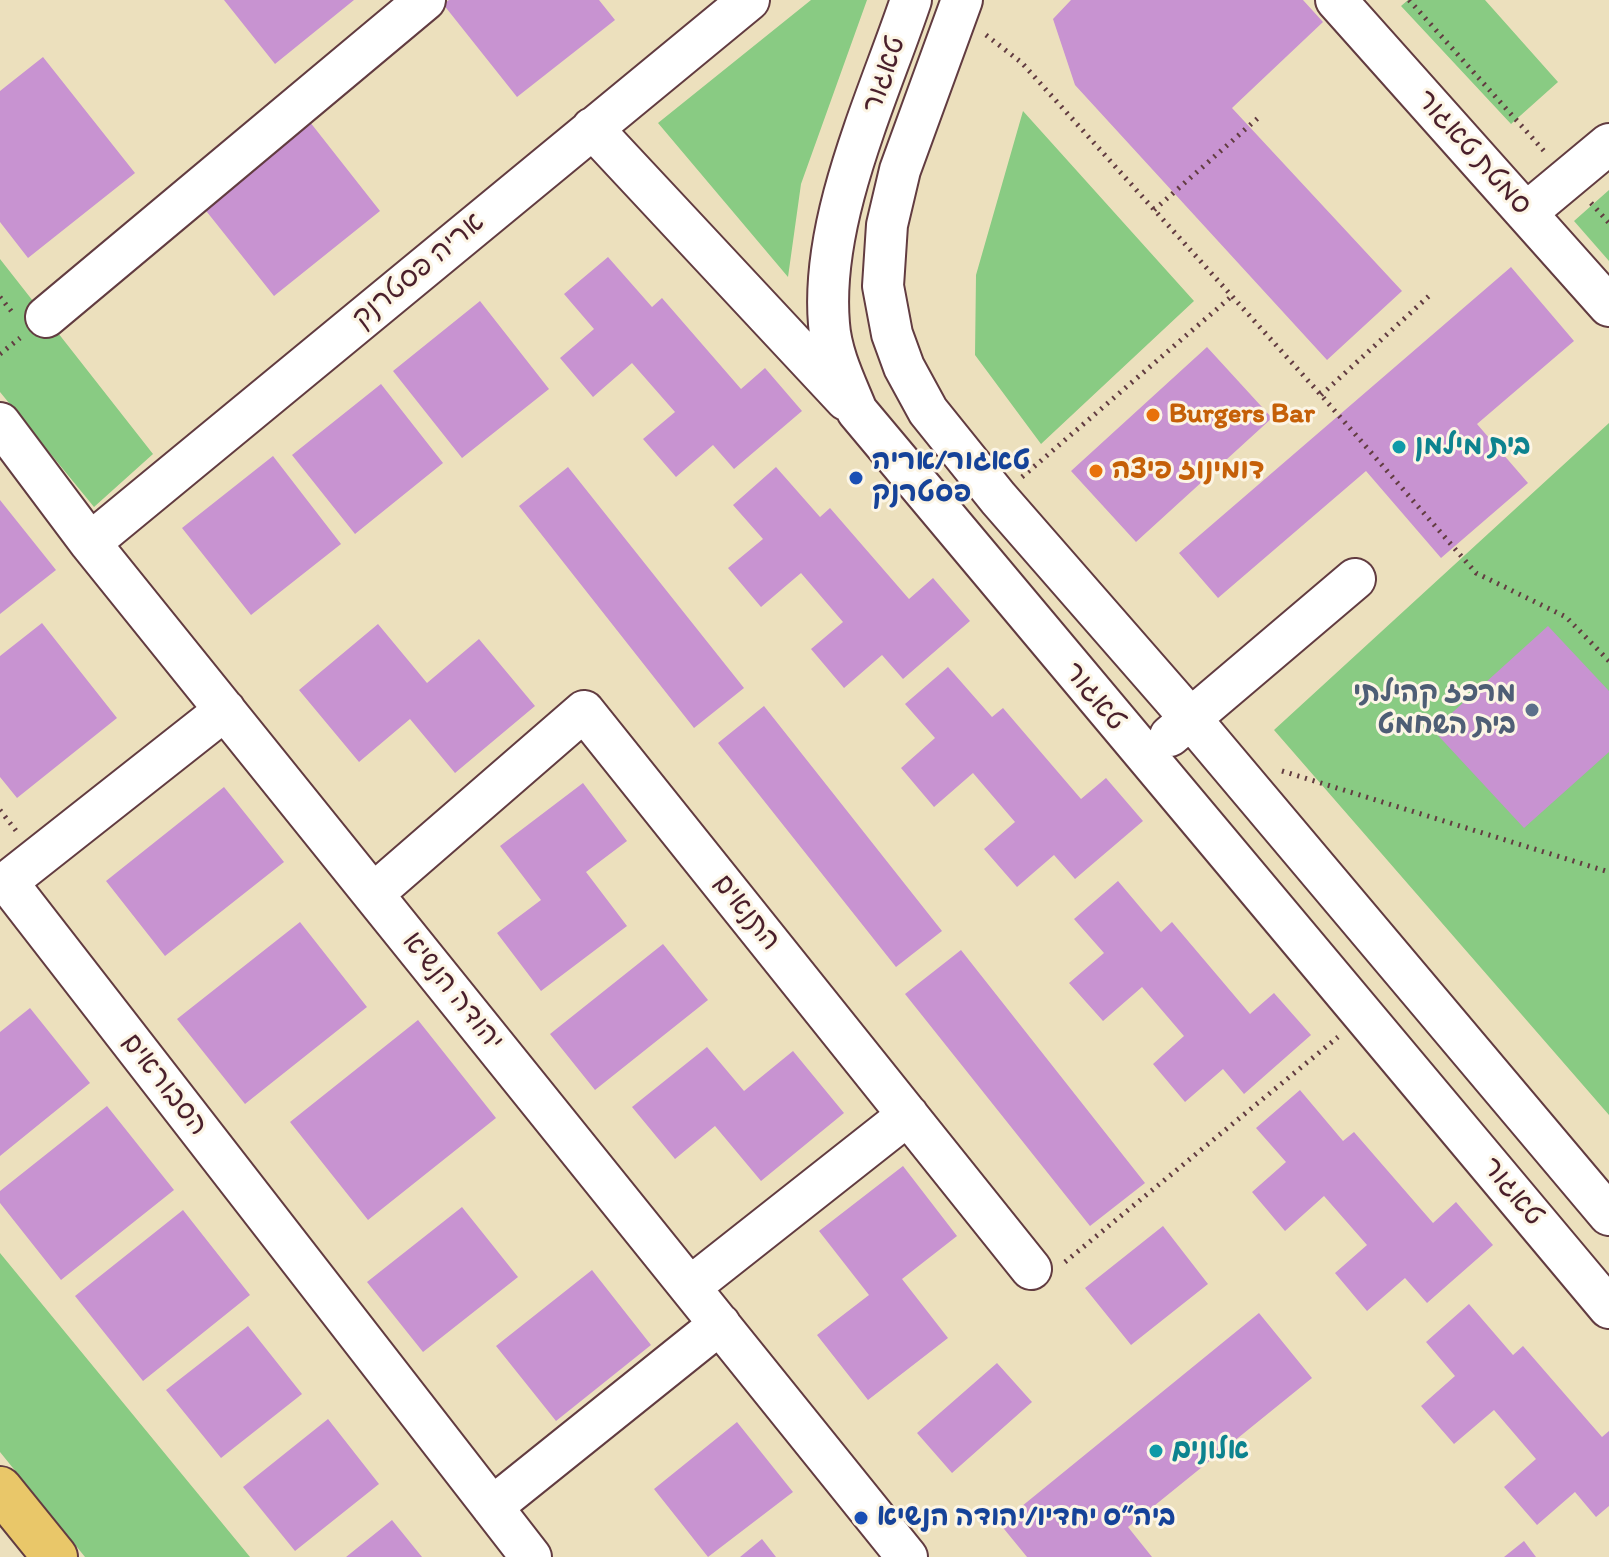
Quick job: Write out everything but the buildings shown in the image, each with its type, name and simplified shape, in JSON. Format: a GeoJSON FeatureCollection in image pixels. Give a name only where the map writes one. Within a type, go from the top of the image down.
{"type":"FeatureCollection","features":[{"type":"Feature","properties":{"kind":"highway"},"geometry":{"type":"LineString","coordinates":[[0,1489],[55,1557]]}},
{"type":"Feature","properties":{"kind":"street"},"geometry":{"type":"LineString","coordinates":[[37,325],[425,0]]}},
{"type":"Feature","properties":{"kind":"street","name":"אריה פסטרנק"},"geometry":{"type":"LineString","coordinates":[[90,543],[749,0]]}},
{"type":"Feature","properties":{"kind":"street","name":"טאגור"},"geometry":{"type":"LineString","coordinates":[[911,0],[853,165],[828,275],[829,327],[857,411],[1609,1308]]}},
{"type":"Feature","properties":{"kind":"street","name":"סמטת טאגור"},"geometry":{"type":"LineString","coordinates":[[1336,0],[1609,306]]}},
{"type":"Feature","properties":{"kind":"street","name":"טאגור"},"geometry":{"type":"LineString","coordinates":[[960,6],[900,170],[887,225],[883,286],[892,334],[904,367],[928,411],[998,498],[1191,719],[1609,1215]]}},
{"type":"Feature","properties":{"kind":"street"},"geometry":{"type":"LineString","coordinates":[[592,128],[857,411]]}},
{"type":"Feature","properties":{"kind":"street"},"geometry":{"type":"LineString","coordinates":[[1526,213],[1609,144]]}},
{"type":"Feature","properties":{"kind":"street","name":"יהודה הנשיא"},"geometry":{"type":"LineString","coordinates":[[0,423],[90,543],[907,1557]]}},
{"type":"Feature","properties":{"kind":"street"},"geometry":{"type":"LineString","coordinates":[[1146,756],[1355,579]]}},
{"type":"Feature","properties":{"kind":"street","name":"הסבוראים"},"geometry":{"type":"LineString","coordinates":[[225,710],[7,882],[531,1557]]}},
{"type":"Feature","properties":{"kind":"street","name":"התנאים"},"geometry":{"type":"LineString","coordinates":[[373,894],[584,711],[1031,1269]]}},
{"type":"Feature","properties":{"kind":"street"},"geometry":{"type":"LineString","coordinates":[[690,1287],[908,1115]]}},
{"type":"Feature","properties":{"kind":"street"},"geometry":{"type":"LineString","coordinates":[[492,1507],[720,1324]]}},
{"type":"Feature","properties":{"kind":"path"},"geometry":{"type":"LineString","coordinates":[[1409,0],[1609,223]]}},
{"type":"Feature","properties":{"kind":"path"},"geometry":{"type":"LineString","coordinates":[[960,6],[1022,63],[1321,395],[1476,573],[1566,617],[1609,661]]}},
{"type":"Feature","properties":{"kind":"path"},"geometry":{"type":"LineString","coordinates":[[1154,210],[1258,118]]}},
{"type":"Feature","properties":{"kind":"path"},"geometry":{"type":"LineString","coordinates":[[1321,395],[1430,295]]}},
{"type":"Feature","properties":{"kind":"path"},"geometry":{"type":"LineString","coordinates":[[998,498],[1232,296]]}},
{"type":"Feature","properties":{"kind":"path"},"geometry":{"type":"LineString","coordinates":[[0,354],[37,325]]}},
{"type":"Feature","properties":{"kind":"path"},"geometry":{"type":"LineString","coordinates":[[1280,770],[1609,872]]}},
{"type":"Feature","properties":{"kind":"path"},"geometry":{"type":"LineString","coordinates":[[1031,1269],[1041,1281],[1364,1016]]}},
{"type":"Feature","properties":{"kind":"green space"},"geometry":{"type":"Polygon","coordinates":[[[811,0],[867,0],[801,184],[788,277],[658,123],[811,0]]]}},
{"type":"Feature","properties":{"kind":"green space"},"geometry":{"type":"Polygon","coordinates":[[[1408,0],[1485,0],[1558,82],[1511,124],[1401,6],[1408,0]]]}},
{"type":"Feature","properties":{"kind":"green space"},"geometry":{"type":"Polygon","coordinates":[[[1023,111],[1194,301],[1041,444],[975,355],[976,275],[1023,111]]]}},
{"type":"Feature","properties":{"kind":"green space"},"geometry":{"type":"Polygon","coordinates":[[[1609,190],[1609,261],[1574,221],[1609,190]]]}},
{"type":"Feature","properties":{"kind":"green space"},"geometry":{"type":"Polygon","coordinates":[[[0,259],[153,454],[94,507],[0,392],[0,259]]]}},
{"type":"Feature","properties":{"kind":"green space"},"geometry":{"type":"Polygon","coordinates":[[[1609,423],[1609,1115],[1274,730],[1609,423]]]}},
{"type":"Feature","properties":{"kind":"green space"},"geometry":{"type":"Polygon","coordinates":[[[0,1253],[250,1557],[85,1557],[0,1452],[0,1253]]]}},
{"type":"Feature","properties":{"kind":"place","name":"Burgers Bar"},"geometry":{"type":"Point","coordinates":[1153,415]}},
{"type":"Feature","properties":{"kind":"place","name":"בית מילמן"},"geometry":{"type":"Point","coordinates":[1399,447]}},
{"type":"Feature","properties":{"kind":"place","name":"דומינוז פיצה"},"geometry":{"type":"Point","coordinates":[1096,471]}},
{"type":"Feature","properties":{"kind":"place","name":"טאגור/אריה פסטרנק"},"geometry":{"type":"Point","coordinates":[856,478]}},
{"type":"Feature","properties":{"kind":"place","name":"מרכז קהילתי בית השחמט"},"geometry":{"type":"Point","coordinates":[1532,710]}},
{"type":"Feature","properties":{"kind":"place","name":"אלונים"},"geometry":{"type":"Point","coordinates":[1156,1451]}},
{"type":"Feature","properties":{"kind":"place","name":"ביה״ס יחדיו/יהודה הנשיא"},"geometry":{"type":"Point","coordinates":[861,1518]}}]}
